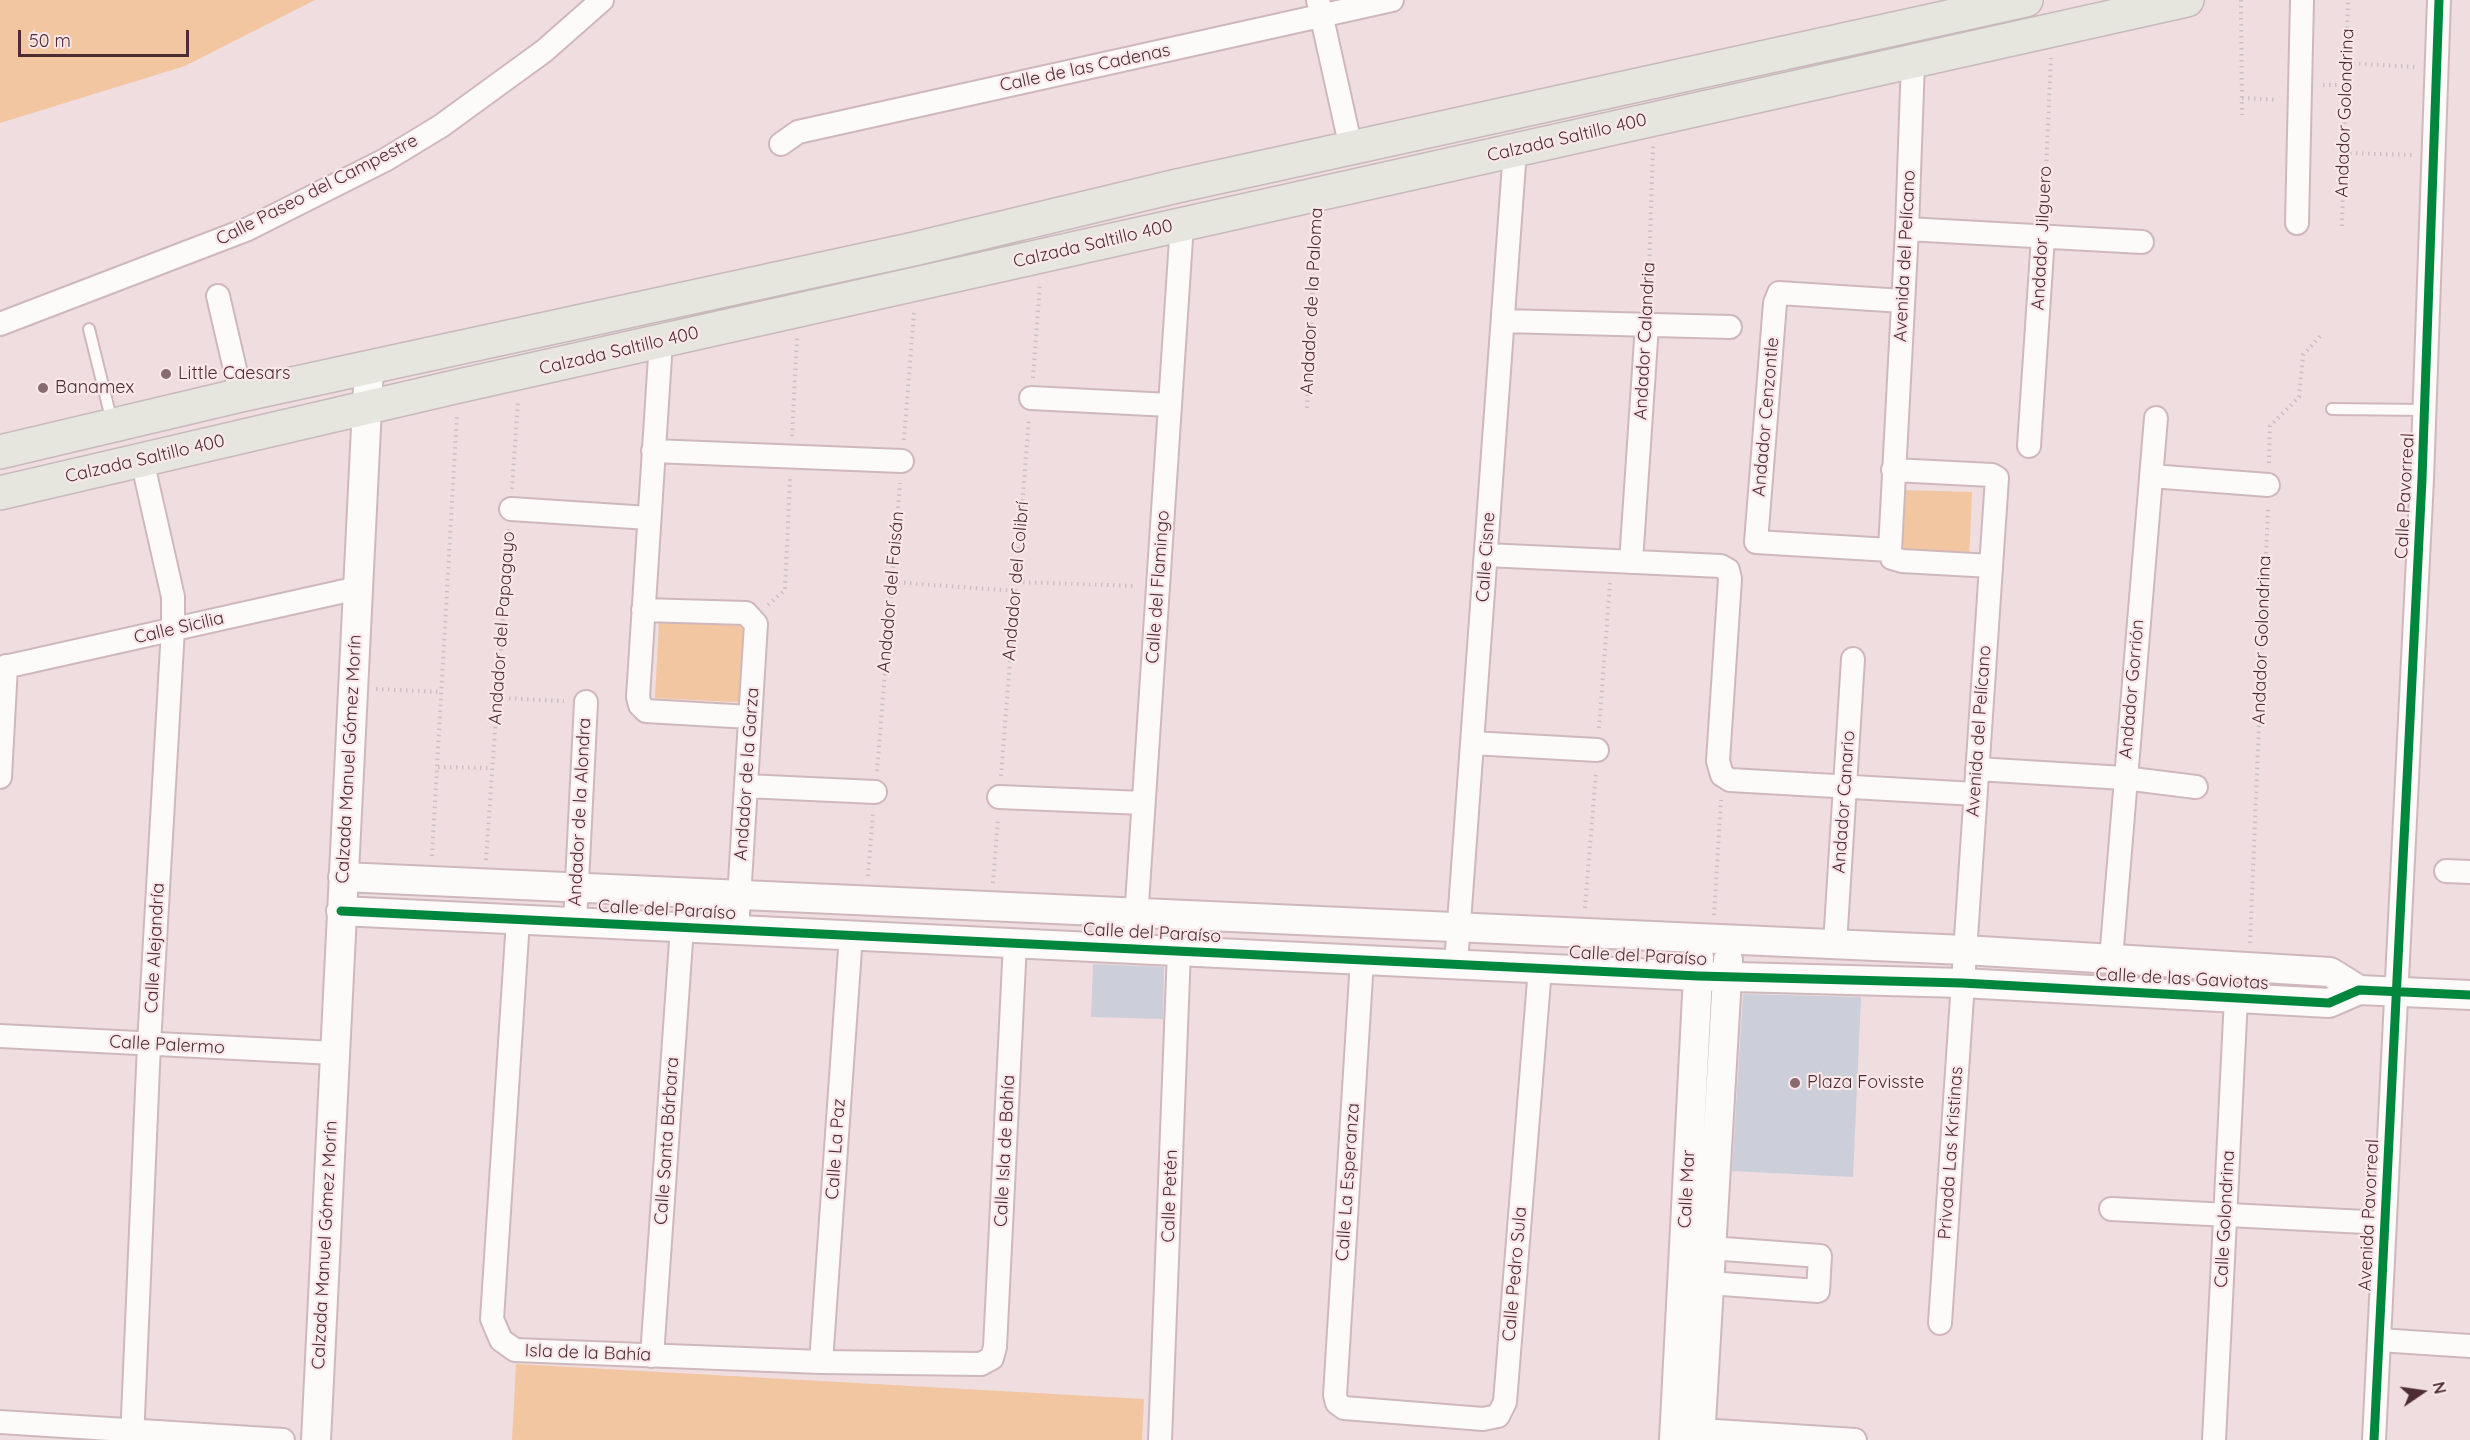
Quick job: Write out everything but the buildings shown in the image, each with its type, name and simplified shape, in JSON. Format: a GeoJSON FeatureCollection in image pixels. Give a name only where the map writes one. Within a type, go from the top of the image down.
{"type":"FeatureCollection","features":[{"type":"Feature","properties":{"kind":"main road","name":"Calzada Saltillo 400"},"geometry":{"type":"LineString","coordinates":[[0,452],[241,395],[914,249],[1351,148],[2026,0]]}},
{"type":"Feature","properties":{"kind":"main road","name":"Calzada Saltillo 400"},"geometry":{"type":"LineString","coordinates":[[0,493],[459,386],[2187,0]]}},
{"type":"Feature","properties":{"kind":"street","name":"Calle Paseo del Campestre"},"geometry":{"type":"LineString","coordinates":[[0,324],[248,229],[385,160],[441,126],[544,51],[602,0]]}},
{"type":"Feature","properties":{"kind":"street","name":"Calle de las Cadenas"},"geometry":{"type":"LineString","coordinates":[[781,144],[798,132],[1320,8],[1392,0]]}},
{"type":"Feature","properties":{"kind":"street"},"geometry":{"type":"LineString","coordinates":[[2297,223],[2302,0]]}},
{"type":"Feature","properties":{"kind":"street","name":"Calle Pavorreal"},"geometry":{"type":"LineString","coordinates":[[2397,992],[2425,410],[2439,0]]}},
{"type":"Feature","properties":{"kind":"street"},"geometry":{"type":"LineString","coordinates":[[1320,8],[1351,148]]}},
{"type":"Feature","properties":{"kind":"street","name":"Avenida del Pelícano"},"geometry":{"type":"LineString","coordinates":[[1891,554],[1913,61]]}},
{"type":"Feature","properties":{"kind":"street","name":"Calle Cisne"},"geometry":{"type":"LineString","coordinates":[[1456,964],[1515,150]]}},
{"type":"Feature","properties":{"kind":"street","name":"Calle del Flamingo"},"geometry":{"type":"LineString","coordinates":[[1134,949],[1182,224]]}},
{"type":"Feature","properties":{"kind":"street"},"geometry":{"type":"LineString","coordinates":[[1907,229],[2142,242]]}},
{"type":"Feature","properties":{"kind":"street","name":"Andador Jilguero"},"geometry":{"type":"LineString","coordinates":[[2029,446],[2043,237]]}},
{"type":"Feature","properties":{"kind":"street","name":"Andador Cenzontle"},"geometry":{"type":"LineString","coordinates":[[1891,554],[1756,542],[1775,303],[1779,293],[1903,301]]}},
{"type":"Feature","properties":{"kind":"street"},"geometry":{"type":"LineString","coordinates":[[218,296],[241,395]]}},
{"type":"Feature","properties":{"kind":"street"},"geometry":{"type":"LineString","coordinates":[[1503,321],[1730,327]]}},
{"type":"Feature","properties":{"kind":"street","name":"Andador Calandria"},"geometry":{"type":"LineString","coordinates":[[1631,562],[1647,325]]}},
{"type":"Feature","properties":{"kind":"street"},"geometry":{"type":"LineString","coordinates":[[661,341],[638,697],[640,705],[646,711],[750,717]]}},
{"type":"Feature","properties":{"kind":"street","name":"Calzada Manuel Gómez Morín"},"geometry":{"type":"LineString","coordinates":[[316,1440],[333,1053],[369,367]]}},
{"type":"Feature","properties":{"kind":"street"},"geometry":{"type":"LineString","coordinates":[[1031,398],[1170,405]]}},
{"type":"Feature","properties":{"kind":"street","name":"Andador Gorrión"},"geometry":{"type":"LineString","coordinates":[[2111,959],[2124,778],[2156,418]]}},
{"type":"Feature","properties":{"kind":"street"},"geometry":{"type":"LineString","coordinates":[[653,451],[902,461]]}},
{"type":"Feature","properties":{"kind":"street","name":"Calle Alejandría"},"geometry":{"type":"LineString","coordinates":[[132,1434],[149,1044],[173,629],[173,597],[142,460]]}},
{"type":"Feature","properties":{"kind":"street","name":"Avenida del Pelícano"},"geometry":{"type":"LineString","coordinates":[[1893,470],[1992,475],[1997,478],[1962,983]]}},
{"type":"Feature","properties":{"kind":"street"},"geometry":{"type":"LineString","coordinates":[[2151,476],[2268,485]]}},
{"type":"Feature","properties":{"kind":"street"},"geometry":{"type":"LineString","coordinates":[[511,509],[649,518]]}},
{"type":"Feature","properties":{"kind":"street"},"geometry":{"type":"LineString","coordinates":[[1891,554],[1902,561],[1991,566]]}},
{"type":"Feature","properties":{"kind":"street"},"geometry":{"type":"LineString","coordinates":[[1486,555],[1721,566],[1728,570],[1730,579],[1718,761],[1722,775],[1730,780],[1975,794]]}},
{"type":"Feature","properties":{"kind":"street","name":"Calle Sicilia"},"geometry":{"type":"LineString","coordinates":[[3,667],[358,588]]}},
{"type":"Feature","properties":{"kind":"street","name":"Andador de la Garza"},"geometry":{"type":"LineString","coordinates":[[643,610],[746,613],[753,618],[756,624],[737,930]]}},
{"type":"Feature","properties":{"kind":"street","name":"Andador Canario"},"geometry":{"type":"LineString","coordinates":[[1835,944],[1853,659]]}},
{"type":"Feature","properties":{"kind":"street"},"geometry":{"type":"LineString","coordinates":[[0,777],[3,667]]}},
{"type":"Feature","properties":{"kind":"street","name":"Andador de la Alondra"},"geometry":{"type":"LineString","coordinates":[[575,922],[586,702]]}},
{"type":"Feature","properties":{"kind":"street"},"geometry":{"type":"LineString","coordinates":[[1472,743],[1597,750]]}},
{"type":"Feature","properties":{"kind":"street"},"geometry":{"type":"LineString","coordinates":[[1977,769],[2124,778],[2196,787]]}},
{"type":"Feature","properties":{"kind":"street"},"geometry":{"type":"LineString","coordinates":[[746,786],[875,792]]}},
{"type":"Feature","properties":{"kind":"street"},"geometry":{"type":"LineString","coordinates":[[999,797],[1143,803]]}},
{"type":"Feature","properties":{"kind":"street"},"geometry":{"type":"LineString","coordinates":[[2446,871],[2470,872]]}},
{"type":"Feature","properties":{"kind":"street","name":"Calle del Paraíso"},"geometry":{"type":"LineString","coordinates":[[343,877],[1964,950]]}},
{"type":"Feature","properties":{"kind":"street","name":"Calle del Paraíso"},"geometry":{"type":"LineString","coordinates":[[341,911],[1698,976],[1962,983]]}},
{"type":"Feature","properties":{"kind":"street","name":"Isla de la Bahía"},"geometry":{"type":"LineString","coordinates":[[519,920],[492,1319],[501,1340],[515,1350],[652,1356],[821,1362],[981,1364],[992,1358]]}},
{"type":"Feature","properties":{"kind":"street","name":"Calle Santa Bárbara"},"geometry":{"type":"LineString","coordinates":[[652,1356],[682,927]]}},
{"type":"Feature","properties":{"kind":"street","name":"Calle La Paz"},"geometry":{"type":"LineString","coordinates":[[821,1362],[850,935]]}},
{"type":"Feature","properties":{"kind":"street","name":"Calle Mar"},"geometry":{"type":"LineString","coordinates":[[1688,1435],[1700,938]]}},
{"type":"Feature","properties":{"kind":"street","name":"Calle Mar"},"geometry":{"type":"LineString","coordinates":[[1688,1435],[1709,1283],[1729,939]]}},
{"type":"Feature","properties":{"kind":"street","name":"Calle Isla de Bahía"},"geometry":{"type":"LineString","coordinates":[[992,1358],[995,1347],[1015,943]]}},
{"type":"Feature","properties":{"kind":"street","name":"Calle de las Gaviotas"},"geometry":{"type":"LineString","coordinates":[[1964,950],[2330,972],[2359,990]]}},
{"type":"Feature","properties":{"kind":"street","name":"Calle Petén"},"geometry":{"type":"LineString","coordinates":[[1160,1440],[1179,951]]}},
{"type":"Feature","properties":{"kind":"street","name":"Calle La Esperanza"},"geometry":{"type":"LineString","coordinates":[[1337,1403],[1335,1395],[1362,960]]}},
{"type":"Feature","properties":{"kind":"street","name":"Calle Pedro Sula"},"geometry":{"type":"LineString","coordinates":[[1337,1403],[1344,1408],[1483,1419],[1498,1416],[1503,1409],[1540,968]]}},
{"type":"Feature","properties":{"kind":"street","name":"Calle de las Gaviotas"},"geometry":{"type":"LineString","coordinates":[[1962,983],[2329,1004],[2359,990],[2470,995]]}},
{"type":"Feature","properties":{"kind":"street","name":"Privada Las Kristinas"},"geometry":{"type":"LineString","coordinates":[[1940,1323],[1962,983]]}},
{"type":"Feature","properties":{"kind":"street","name":"Avenida Pavorreal"},"geometry":{"type":"LineString","coordinates":[[2374,1440],[2397,992]]}},
{"type":"Feature","properties":{"kind":"street","name":"Calle Golondrina"},"geometry":{"type":"LineString","coordinates":[[2214,1440],[2236,998]]}},
{"type":"Feature","properties":{"kind":"street","name":"Calle Palermo"},"geometry":{"type":"LineString","coordinates":[[0,1036],[333,1053]]}},
{"type":"Feature","properties":{"kind":"street"},"geometry":{"type":"LineString","coordinates":[[2111,1209],[2385,1223]]}},
{"type":"Feature","properties":{"kind":"street"},"geometry":{"type":"LineString","coordinates":[[1709,1283],[1818,1291],[1820,1256],[1710,1248]]}},
{"type":"Feature","properties":{"kind":"street"},"geometry":{"type":"LineString","coordinates":[[2379,1340],[2470,1346]]}},
{"type":"Feature","properties":{"kind":"street"},"geometry":{"type":"LineString","coordinates":[[0,1422],[132,1434],[283,1440]]}},
{"type":"Feature","properties":{"kind":"street"},"geometry":{"type":"LineString","coordinates":[[1688,1435],[1854,1440]]}},
{"type":"Feature","properties":{"kind":"lane"},"geometry":{"type":"LineString","coordinates":[[90,329],[113,425]]}},
{"type":"Feature","properties":{"kind":"lane"},"geometry":{"type":"LineString","coordinates":[[2332,409],[2425,410]]}},
{"type":"Feature","properties":{"kind":"path"},"geometry":{"type":"LineString","coordinates":[[2241,0],[2242,115]]}},
{"type":"Feature","properties":{"kind":"path"},"geometry":{"type":"LineString","coordinates":[[2347,63],[2437,68]]}},
{"type":"Feature","properties":{"kind":"path"},"geometry":{"type":"LineString","coordinates":[[2242,98],[2300,101]]}},
{"type":"Feature","properties":{"kind":"path"},"geometry":{"type":"LineString","coordinates":[[2344,153],[2434,156]]}},
{"type":"Feature","properties":{"kind":"path"},"geometry":{"type":"LineString","coordinates":[[430,881],[459,386]]}},
{"type":"Feature","properties":{"kind":"path"},"geometry":{"type":"LineString","coordinates":[[892,582],[1016,591]]}},
{"type":"Feature","properties":{"kind":"path"},"geometry":{"type":"LineString","coordinates":[[1017,582],[1158,587]]}},
{"type":"Feature","properties":{"kind":"path"},"geometry":{"type":"LineString","coordinates":[[353,688],[441,692]]}},
{"type":"Feature","properties":{"kind":"path"},"geometry":{"type":"LineString","coordinates":[[438,767],[492,768]]}},
{"type":"Feature","properties":{"kind":"path"},"geometry":{"type":"LineString","coordinates":[[1722,775],[1714,919],[1729,939]]}},
{"type":"Feature","properties":{"kind":"shaded area"},"geometry":{"type":"Polygon","coordinates":[[[0,0],[315,0],[185,66],[0,123],[0,0]]]}},
{"type":"Feature","properties":{"kind":"shaded area"},"geometry":{"type":"Polygon","coordinates":[[[1900,490],[1972,492],[1969,562],[1898,559],[1900,490]]]}},
{"type":"Feature","properties":{"kind":"shaded area"},"geometry":{"type":"Polygon","coordinates":[[[659,621],[757,626],[753,703],[655,698],[659,621]]]}},
{"type":"Feature","properties":{"kind":"shaded area"},"geometry":{"type":"Polygon","coordinates":[[[516,1364],[1144,1399],[1142,1440],[512,1440],[516,1364]]]}},
{"type":"Feature","properties":{"kind":"cycle path"},"geometry":{"type":"LineString","coordinates":[[2374,1440],[2422,479],[2439,0]]}},
{"type":"Feature","properties":{"kind":"cycle path"},"geometry":{"type":"LineString","coordinates":[[341,911],[1698,976],[1962,983],[2329,1003],[2359,990],[2470,995]]}},
{"type":"Feature","properties":{"kind":"place","name":"Little Caesars"},"geometry":{"type":"Point","coordinates":[166,374]}},
{"type":"Feature","properties":{"kind":"place","name":"Banamex"},"geometry":{"type":"Point","coordinates":[43,388]}},
{"type":"Feature","properties":{"kind":"place","name":"Plaza Fovisste"},"geometry":{"type":"Point","coordinates":[1795,1083]}}]}
